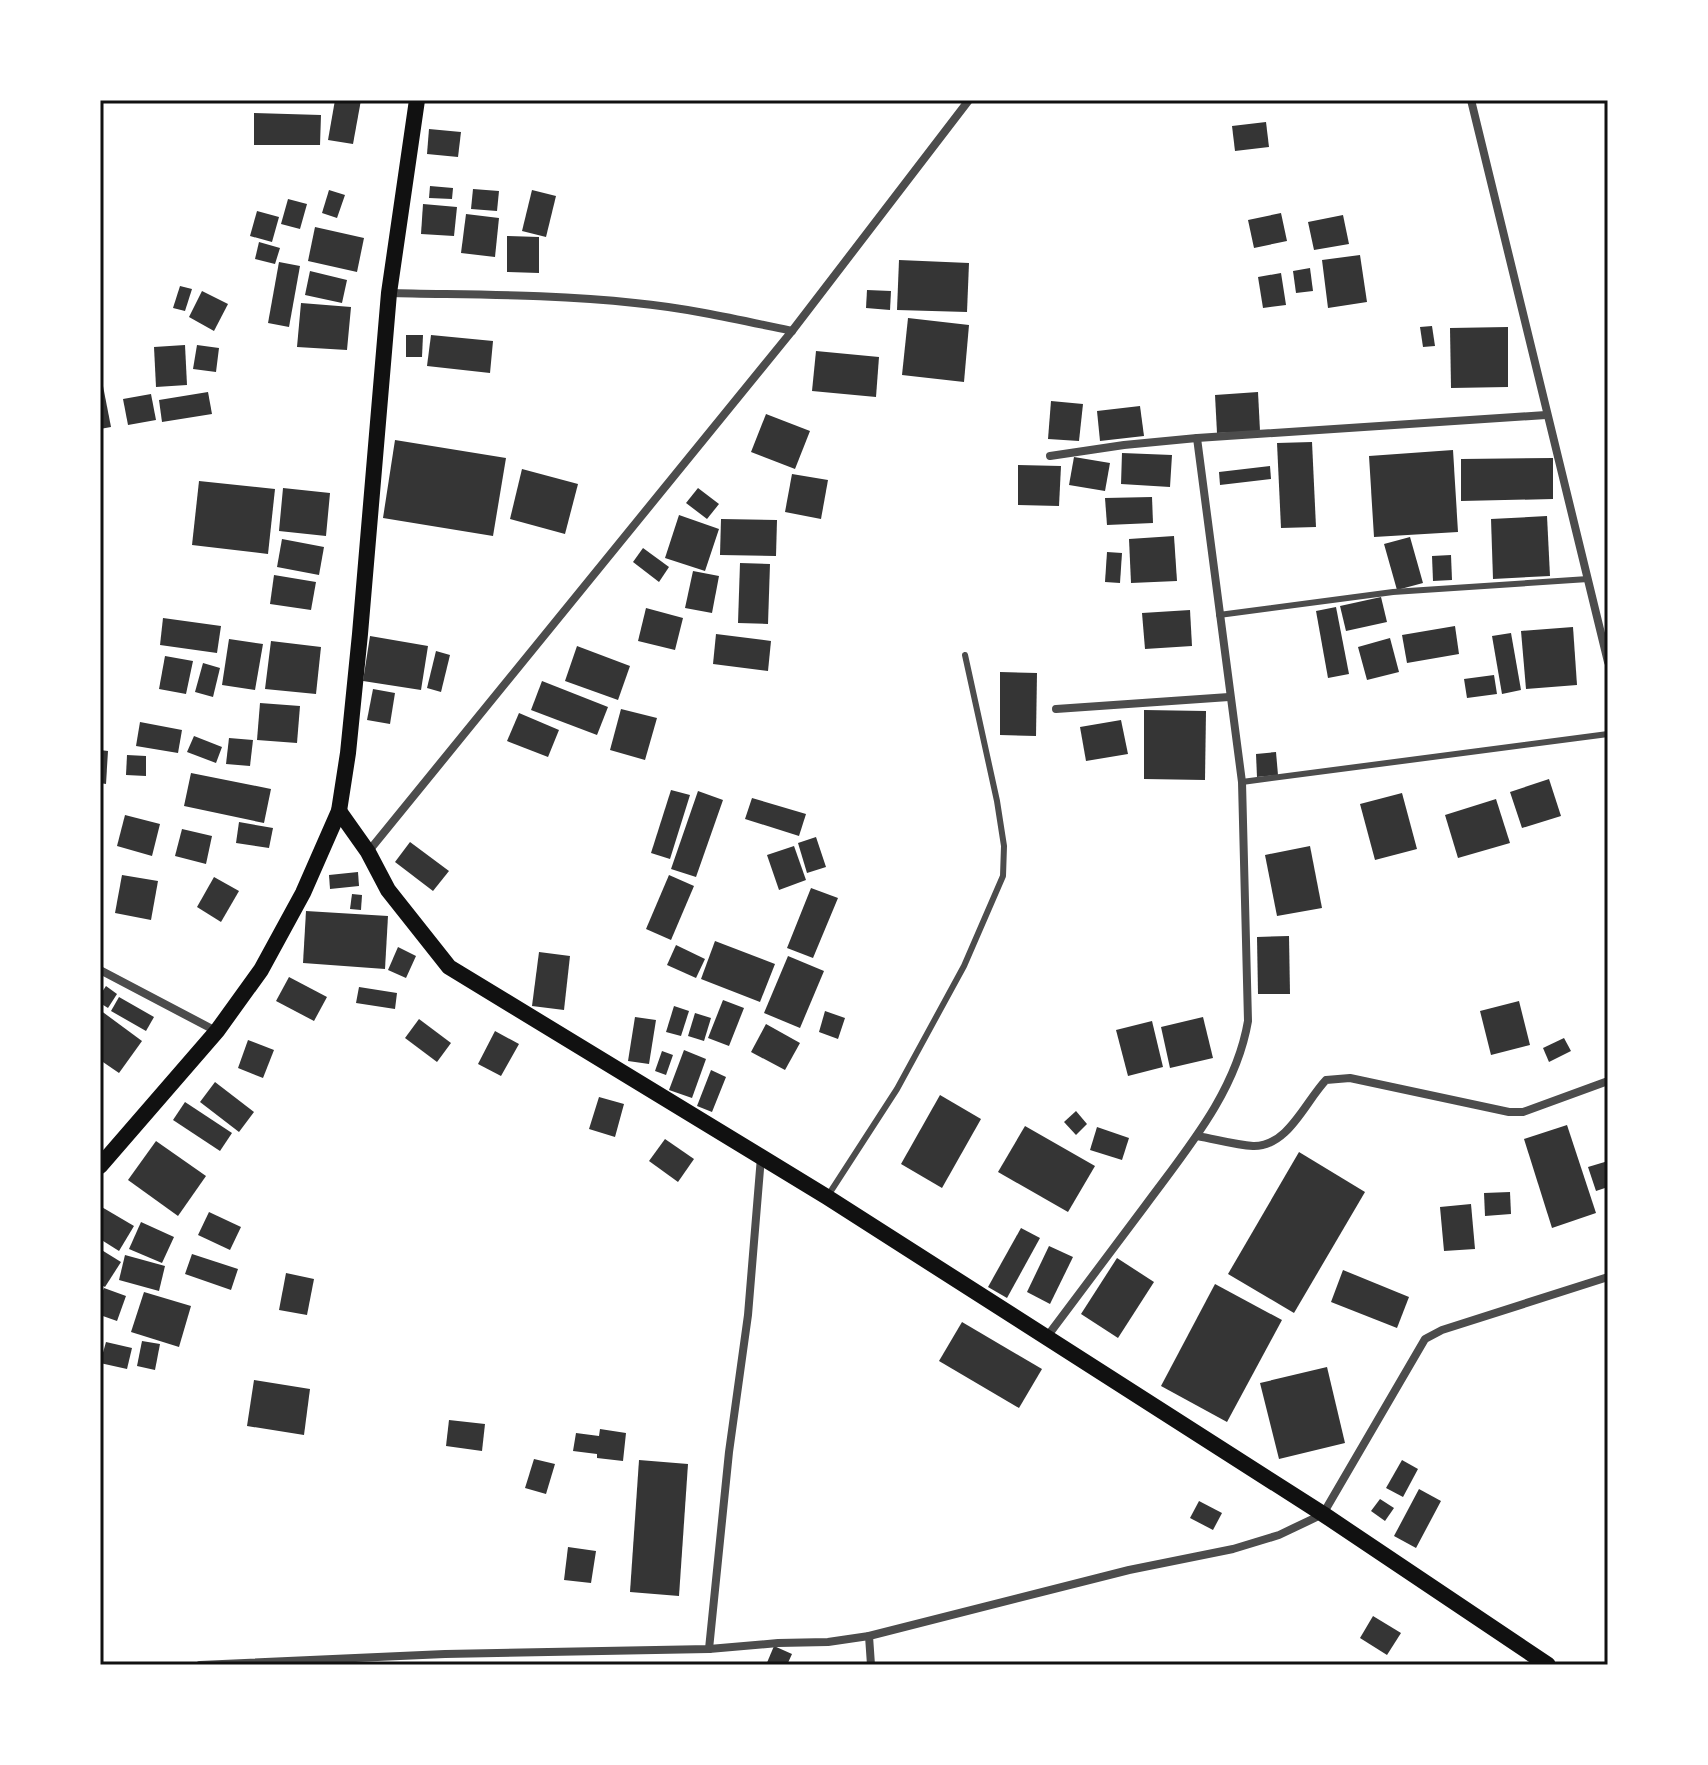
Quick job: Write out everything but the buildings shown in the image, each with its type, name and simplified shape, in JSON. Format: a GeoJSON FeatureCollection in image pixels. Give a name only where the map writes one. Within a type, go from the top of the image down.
{"type":"FeatureCollection","features":[{"type":"Feature","properties":{"kind":"main road"},"geometry":{"type":"LineString","coordinates":[[100,1166],[217,1031],[261,970],[303,893],[339,811],[359,649],[389,293],[417,100]]}},
{"type":"Feature","properties":{"kind":"main road"},"geometry":{"type":"LineString","coordinates":[[339,811],[368,852],[388,890],[449,967],[827,1197],[1323,1514],[1548,1665]]}},
{"type":"Feature","properties":{"kind":"street"},"geometry":{"type":"LineString","coordinates":[[368,852],[792,331],[969,100]]}},
{"type":"Feature","properties":{"kind":"street"},"geometry":{"type":"LineString","coordinates":[[1471,100],[1608,662]]}},
{"type":"Feature","properties":{"kind":"street"},"geometry":{"type":"LineString","coordinates":[[389,293],[529,296],[635,303],[792,331]]}},
{"type":"Feature","properties":{"kind":"street"},"geometry":{"type":"LineString","coordinates":[[1050,456],[1197,438],[1546,415]]}},
{"type":"Feature","properties":{"kind":"street"},"geometry":{"type":"LineString","coordinates":[[1046,1338],[1197,1136],[1228,1085],[1244,1046],[1248,1021],[1242,782],[1197,438]]}},
{"type":"Feature","properties":{"kind":"street"},"geometry":{"type":"LineString","coordinates":[[1056,709],[1229,697]]}},
{"type":"Feature","properties":{"kind":"street"},"geometry":{"type":"LineString","coordinates":[[100,970],[217,1031]]}},
{"type":"Feature","properties":{"kind":"street"},"geometry":{"type":"LineString","coordinates":[[1197,1136],[1251,1146],[1262,1146],[1277,1140],[1326,1080],[1337,1077],[1509,1112],[1523,1112],[1608,1081]]}},
{"type":"Feature","properties":{"kind":"street"},"geometry":{"type":"LineString","coordinates":[[709,1649],[729,1452],[748,1315],[761,1157]]}},
{"type":"Feature","properties":{"kind":"street"},"geometry":{"type":"LineString","coordinates":[[200,1665],[445,1654],[709,1649],[828,1642],[869,1636],[1129,1570],[1233,1549],[1279,1535],[1323,1514],[1425,1339],[1442,1330],[1608,1277]]}},
{"type":"Feature","properties":{"kind":"street"},"geometry":{"type":"LineString","coordinates":[[869,1636],[871,1665]]}},
{"type":"Feature","properties":{"kind":"lane"},"geometry":{"type":"LineString","coordinates":[[1219,615],[1393,592],[1588,579]]}},
{"type":"Feature","properties":{"kind":"lane"},"geometry":{"type":"LineString","coordinates":[[827,1197],[897,1089],[964,966],[1003,876],[1004,846],[997,801],[965,655]]}},
{"type":"Feature","properties":{"kind":"lane"},"geometry":{"type":"LineString","coordinates":[[1242,782],[1608,734]]}}]}
